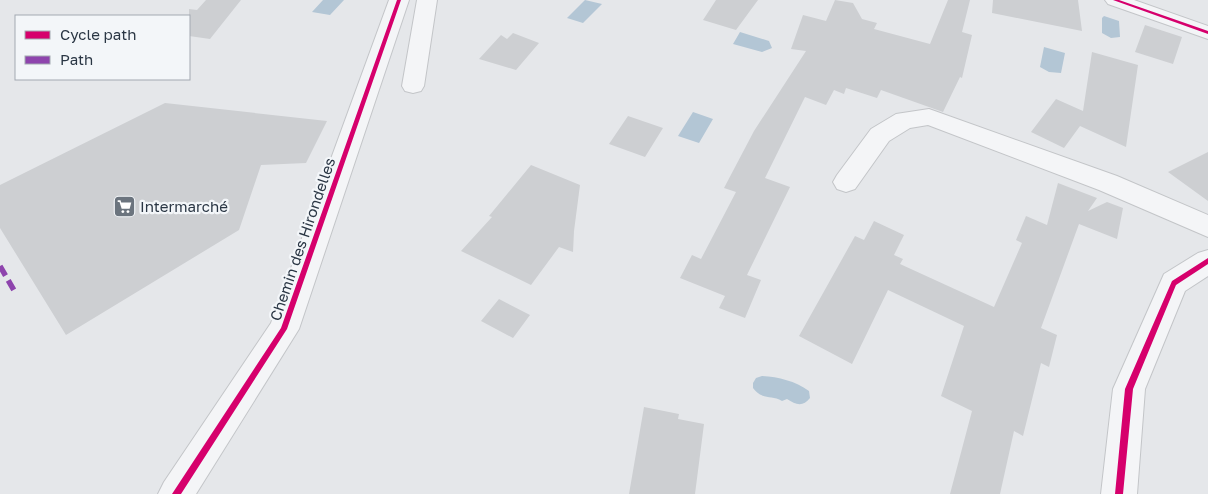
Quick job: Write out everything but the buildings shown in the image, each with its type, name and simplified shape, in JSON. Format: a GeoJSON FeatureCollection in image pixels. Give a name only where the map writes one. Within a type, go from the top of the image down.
{"type":"FeatureCollection","features":[{"type":"Feature","properties":{"kind":"street","name":"Chemin des Hirondelles"},"geometry":{"type":"LineString","coordinates":[[176,494],[284,329],[399,0]]}},
{"type":"Feature","properties":{"kind":"street"},"geometry":{"type":"LineString","coordinates":[[413,86],[427,0]]}},
{"type":"Feature","properties":{"kind":"street"},"geometry":{"type":"LineString","coordinates":[[1115,0],[1208,33]]}},
{"type":"Feature","properties":{"kind":"street"},"geometry":{"type":"LineString","coordinates":[[846,182],[880,135],[904,120],[929,117],[1108,184],[1208,226]]}},
{"type":"Feature","properties":{"kind":"street"},"geometry":{"type":"LineString","coordinates":[[1119,494],[1129,389],[1174,283],[1208,261]]}},
{"type":"Feature","properties":{"kind":"water"},"geometry":{"type":"Polygon","coordinates":[[[323,0],[344,0],[330,15],[312,12],[323,0]]]}},
{"type":"Feature","properties":{"kind":"water"},"geometry":{"type":"Polygon","coordinates":[[[585,0],[602,4],[583,23],[567,18],[585,0]]]}},
{"type":"Feature","properties":{"kind":"water"},"geometry":{"type":"Polygon","coordinates":[[[1104,16],[1119,21],[1120,37],[1111,38],[1102,33],[1102,18],[1104,16]]]}},
{"type":"Feature","properties":{"kind":"water"},"geometry":{"type":"Polygon","coordinates":[[[740,32],[769,41],[772,48],[762,52],[733,44],[740,32]]]}},
{"type":"Feature","properties":{"kind":"water"},"geometry":{"type":"Polygon","coordinates":[[[1044,47],[1065,53],[1061,73],[1049,72],[1040,67],[1044,47]]]}},
{"type":"Feature","properties":{"kind":"water"},"geometry":{"type":"Polygon","coordinates":[[[693,112],[713,119],[699,143],[678,136],[693,112]]]}},
{"type":"Feature","properties":{"kind":"water"},"geometry":{"type":"Polygon","coordinates":[[[762,376],[792,382],[809,391],[810,398],[805,403],[799,404],[787,399],[782,401],[760,395],[753,388],[753,383],[756,378],[762,376]]]}},
{"type":"Feature","properties":{"kind":"marked path"},"geometry":{"type":"LineString","coordinates":[[0,266],[15,292]]}},
{"type":"Feature","properties":{"kind":"cycle path"},"geometry":{"type":"LineString","coordinates":[[176,494],[284,329],[399,0]]}},
{"type":"Feature","properties":{"kind":"cycle path"},"geometry":{"type":"LineString","coordinates":[[1115,0],[1208,33]]}},
{"type":"Feature","properties":{"kind":"cycle path"},"geometry":{"type":"LineString","coordinates":[[1119,494],[1129,389],[1174,283],[1208,261]]}},
{"type":"Feature","properties":{"kind":"place","name":"Intermarché"},"geometry":{"type":"Point","coordinates":[124,206]}}]}
